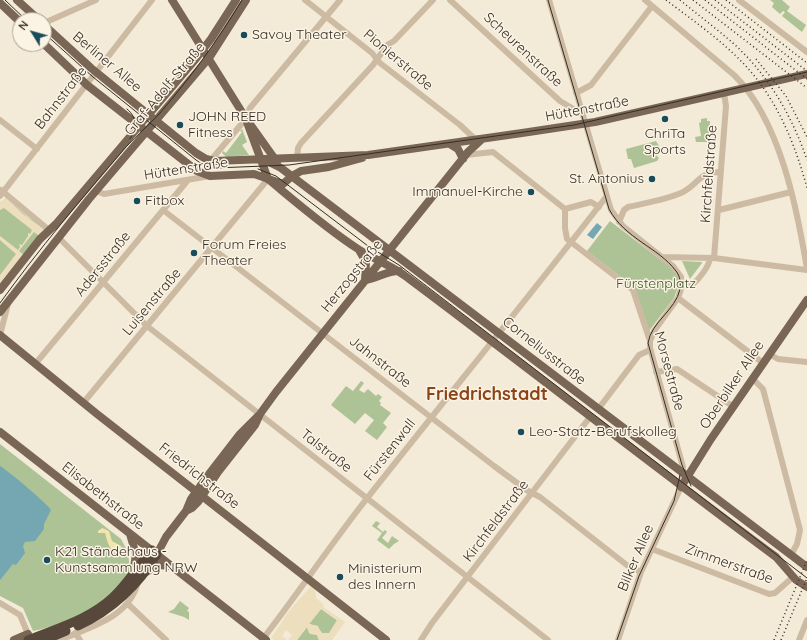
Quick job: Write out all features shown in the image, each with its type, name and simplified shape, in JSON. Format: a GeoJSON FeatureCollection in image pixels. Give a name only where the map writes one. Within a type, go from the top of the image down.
{"type":"FeatureCollection","features":[{"type":"Feature","properties":{"kind":"highway"},"geometry":{"type":"LineString","coordinates":[[45,640],[90,620],[109,609],[138,576],[154,552]]}},
{"type":"Feature","properties":{"kind":"highway"},"geometry":{"type":"LineString","coordinates":[[28,637],[53,630],[101,607],[138,576]]}},
{"type":"Feature","properties":{"kind":"main road"},"geometry":{"type":"LineString","coordinates":[[17,0],[30,12]]}},
{"type":"Feature","properties":{"kind":"main road"},"geometry":{"type":"LineString","coordinates":[[172,0],[245,116],[281,168]]}},
{"type":"Feature","properties":{"kind":"main road","name":"Graf-Adolf-Straße"},"geometry":{"type":"LineString","coordinates":[[0,290],[40,238],[56,224],[203,49],[236,0]]}},
{"type":"Feature","properties":{"kind":"main road","name":"Graf-Adolf-Straße"},"geometry":{"type":"LineString","coordinates":[[26,279],[98,190],[209,58],[246,0]]}},
{"type":"Feature","properties":{"kind":"main road"},"geometry":{"type":"LineString","coordinates":[[0,4],[12,15]]}},
{"type":"Feature","properties":{"kind":"main road","name":"Berliner Allee"},"geometry":{"type":"LineString","coordinates":[[52,31],[96,72],[200,156],[211,160]]}},
{"type":"Feature","properties":{"kind":"main road","name":"Berliner Allee"},"geometry":{"type":"LineString","coordinates":[[52,52],[87,85],[194,170],[210,176]]}},
{"type":"Feature","properties":{"kind":"main road","name":"Hüttenstraße"},"geometry":{"type":"LineString","coordinates":[[211,160],[368,155],[450,144],[585,124],[807,74]]}},
{"type":"Feature","properties":{"kind":"main road"},"geometry":{"type":"LineString","coordinates":[[245,116],[268,179]]}},
{"type":"Feature","properties":{"kind":"main road","name":"Herzogstraße"},"geometry":{"type":"LineString","coordinates":[[154,552],[200,493],[240,434],[250,422],[260,414],[463,155],[479,139]]}},
{"type":"Feature","properties":{"kind":"main road"},"geometry":{"type":"LineString","coordinates":[[450,144],[463,155]]}},
{"type":"Feature","properties":{"kind":"main road","name":"Hüttenstraße"},"geometry":{"type":"LineString","coordinates":[[210,176],[248,174],[283,184],[292,176],[301,171],[329,167],[368,155]]}},
{"type":"Feature","properties":{"kind":"main road","name":"Corneliusstraße"},"geometry":{"type":"LineString","coordinates":[[261,159],[281,168],[292,176],[498,332],[573,391],[599,408],[637,440],[685,474],[807,567]]}},
{"type":"Feature","properties":{"kind":"main road"},"geometry":{"type":"LineString","coordinates":[[98,190],[96,183],[99,174]]}},
{"type":"Feature","properties":{"kind":"main road","name":"Corneliusstraße"},"geometry":{"type":"LineString","coordinates":[[268,179],[358,249],[399,271],[539,376],[588,419],[606,428],[681,487],[776,557],[793,577],[806,588]]}},
{"type":"Feature","properties":{"kind":"main road"},"geometry":{"type":"LineString","coordinates":[[56,224],[56,231],[60,238]]}},
{"type":"Feature","properties":{"kind":"main road"},"geometry":{"type":"LineString","coordinates":[[0,312],[52,242],[54,238],[49,230]]}},
{"type":"Feature","properties":{"kind":"main road"},"geometry":{"type":"LineString","coordinates":[[358,249],[366,262],[365,280],[378,278],[390,272],[399,271]]}},
{"type":"Feature","properties":{"kind":"main road","name":"Oberbilker Allee"},"geometry":{"type":"LineString","coordinates":[[681,487],[685,474],[734,407],[807,300]]}},
{"type":"Feature","properties":{"kind":"main road","name":"Friedrichstraße"},"geometry":{"type":"LineString","coordinates":[[0,335],[384,639]]}},
{"type":"Feature","properties":{"kind":"main road"},"geometry":{"type":"LineString","coordinates":[[606,428],[608,421],[618,424]]}},
{"type":"Feature","properties":{"kind":"main road","name":"Elisabethstraße"},"geometry":{"type":"LineString","coordinates":[[0,432],[264,639]]}},
{"type":"Feature","properties":{"kind":"main road"},"geometry":{"type":"LineString","coordinates":[[129,532],[136,552],[138,576],[158,565],[167,564],[174,568]]}},
{"type":"Feature","properties":{"kind":"main road"},"geometry":{"type":"LineString","coordinates":[[14,640],[28,637]]}},
{"type":"Feature","properties":{"kind":"street"},"geometry":{"type":"LineString","coordinates":[[52,20],[70,10],[96,0]]}},
{"type":"Feature","properties":{"kind":"street","name":"Bahnstraße"},"geometry":{"type":"LineString","coordinates":[[1,193],[37,149],[152,0]]}},
{"type":"Feature","properties":{"kind":"street","name":"Pionierstraße"},"geometry":{"type":"LineString","coordinates":[[305,0],[479,139]]}},
{"type":"Feature","properties":{"kind":"street"},"geometry":{"type":"LineString","coordinates":[[211,160],[250,108],[340,0]]}},
{"type":"Feature","properties":{"kind":"street"},"geometry":{"type":"LineString","coordinates":[[297,158],[299,146],[344,98],[387,45],[394,41],[433,0]]}},
{"type":"Feature","properties":{"kind":"street","name":"Scheurenstraße"},"geometry":{"type":"LineString","coordinates":[[450,0],[560,101],[582,114]]}},
{"type":"Feature","properties":{"kind":"street"},"geometry":{"type":"LineString","coordinates":[[549,0],[606,198],[611,210],[619,222],[679,272],[682,286],[678,298],[654,331],[650,341]]}},
{"type":"Feature","properties":{"kind":"street"},"geometry":{"type":"LineString","coordinates":[[645,0],[699,44],[747,88],[768,126],[781,159],[799,221],[807,270],[712,258],[662,257]]}},
{"type":"Feature","properties":{"kind":"street"},"geometry":{"type":"LineString","coordinates":[[739,0],[807,52]]}},
{"type":"Feature","properties":{"kind":"street"},"geometry":{"type":"LineString","coordinates":[[576,93],[591,85],[652,6]]}},
{"type":"Feature","properties":{"kind":"street","name":"Kirchfeldstraße"},"geometry":{"type":"LineString","coordinates":[[682,286],[692,285],[695,283],[712,258],[719,210],[726,106],[724,93]]}},
{"type":"Feature","properties":{"kind":"street"},"geometry":{"type":"LineString","coordinates":[[0,120],[37,149]]}},
{"type":"Feature","properties":{"kind":"street"},"geometry":{"type":"LineString","coordinates":[[463,155],[493,152],[565,209],[566,236],[571,242],[606,198]]}},
{"type":"Feature","properties":{"kind":"street"},"geometry":{"type":"LineString","coordinates":[[619,222],[624,210],[628,207],[680,193],[709,172],[721,172]]}},
{"type":"Feature","properties":{"kind":"street","name":"Hüttenstraße"},"geometry":{"type":"LineString","coordinates":[[98,190],[104,194],[210,176]]}},
{"type":"Feature","properties":{"kind":"street","name":"Luisenstraße"},"geometry":{"type":"LineString","coordinates":[[84,402],[212,249],[268,179]]}},
{"type":"Feature","properties":{"kind":"street","name":"Adersstraße"},"geometry":{"type":"LineString","coordinates":[[36,363],[188,180]]}},
{"type":"Feature","properties":{"kind":"street"},"geometry":{"type":"LineString","coordinates":[[719,210],[791,192]]}},
{"type":"Feature","properties":{"kind":"street"},"geometry":{"type":"LineString","coordinates":[[1,193],[49,230]]}},
{"type":"Feature","properties":{"kind":"street"},"geometry":{"type":"LineString","coordinates":[[565,209],[591,202],[599,207]]}},
{"type":"Feature","properties":{"kind":"street","name":"Jahnstraße"},"geometry":{"type":"LineString","coordinates":[[163,210],[431,417],[628,566],[641,572]]}},
{"type":"Feature","properties":{"kind":"street","name":"Talstraße"},"geometry":{"type":"LineString","coordinates":[[60,238],[147,326],[548,640]]}},
{"type":"Feature","properties":{"kind":"street","name":"Morsestraße"},"geometry":{"type":"LineString","coordinates":[[571,242],[630,288],[635,296],[650,341],[650,350],[685,474]]}},
{"type":"Feature","properties":{"kind":"street","name":"Fürstenwall"},"geometry":{"type":"LineString","coordinates":[[264,639],[367,499],[498,332],[571,242]]}},
{"type":"Feature","properties":{"kind":"street"},"geometry":{"type":"LineString","coordinates":[[0,335],[11,297]]}},
{"type":"Feature","properties":{"kind":"street"},"geometry":{"type":"LineString","coordinates":[[678,298],[763,363]]}},
{"type":"Feature","properties":{"kind":"street"},"geometry":{"type":"LineString","coordinates":[[599,408],[639,355],[650,350]]}},
{"type":"Feature","properties":{"kind":"street"},"geometry":{"type":"LineString","coordinates":[[769,354],[778,359],[807,362]]}},
{"type":"Feature","properties":{"kind":"street"},"geometry":{"type":"LineString","coordinates":[[656,372],[677,369],[734,407]]}},
{"type":"Feature","properties":{"kind":"street"},"geometry":{"type":"LineString","coordinates":[[753,379],[763,389],[800,530],[797,544],[791,555]]}},
{"type":"Feature","properties":{"kind":"street","name":"Kirchfeldstraße"},"geometry":{"type":"LineString","coordinates":[[421,640],[432,623],[468,578],[588,419]]}},
{"type":"Feature","properties":{"kind":"street"},"geometry":{"type":"LineString","coordinates":[[668,462],[676,460],[680,452]]}},
{"type":"Feature","properties":{"kind":"street","name":"Bilker Allee"},"geometry":{"type":"LineString","coordinates":[[618,640],[641,572],[681,487]]}},
{"type":"Feature","properties":{"kind":"street","name":"Zimmerstraße"},"geometry":{"type":"LineString","coordinates":[[652,549],[769,594],[775,593],[793,577]]}},
{"type":"Feature","properties":{"kind":"street"},"geometry":{"type":"LineString","coordinates":[[60,640],[117,614],[128,604],[135,592],[138,576]]}},
{"type":"Feature","properties":{"kind":"street"},"geometry":{"type":"LineString","coordinates":[[0,604],[20,615],[28,637]]}},
{"type":"Feature","properties":{"kind":"street"},"geometry":{"type":"LineString","coordinates":[[128,604],[166,640]]}},
{"type":"Feature","properties":{"kind":"street"},"geometry":{"type":"LineString","coordinates":[[798,640],[807,620]]}},
{"type":"Feature","properties":{"kind":"street"},"geometry":{"type":"LineString","coordinates":[[75,633],[80,640]]}},
{"type":"Feature","properties":{"kind":"green space"},"geometry":{"type":"Polygon","coordinates":[[[770,0],[782,0],[790,7],[787,11],[806,25],[802,32],[782,16],[785,12],[783,11],[780,14],[772,7],[774,3],[770,0]]]}},
{"type":"Feature","properties":{"kind":"green space"},"geometry":{"type":"Polygon","coordinates":[[[707,118],[707,121],[710,121],[708,142],[696,142],[695,137],[701,136],[699,123],[701,122],[701,119],[707,118]]]}},
{"type":"Feature","properties":{"kind":"green space"},"geometry":{"type":"Polygon","coordinates":[[[242,129],[247,142],[242,145],[249,155],[226,157],[222,153],[223,151],[226,153],[242,132],[240,131],[242,129]]]}},
{"type":"Feature","properties":{"kind":"green space"},"geometry":{"type":"Polygon","coordinates":[[[656,141],[662,151],[657,156],[659,158],[657,161],[634,168],[631,159],[628,159],[626,149],[656,141]]]}},
{"type":"Feature","properties":{"kind":"green space"},"geometry":{"type":"Polygon","coordinates":[[[6,198],[44,229],[0,284],[0,203],[6,198]]]}},
{"type":"Feature","properties":{"kind":"green space","name":"Fürstenplatz"},"geometry":{"type":"Polygon","coordinates":[[[610,221],[670,267],[678,277],[679,284],[674,298],[649,331],[634,287],[587,251],[610,221]]]}},
{"type":"Feature","properties":{"kind":"green space"},"geometry":{"type":"Polygon","coordinates":[[[682,261],[702,262],[702,263],[690,279],[682,261]]]}},
{"type":"Feature","properties":{"kind":"green space"},"geometry":{"type":"Polygon","coordinates":[[[361,381],[364,383],[359,390],[364,393],[368,389],[376,396],[378,394],[382,397],[379,401],[381,403],[380,405],[391,413],[383,423],[387,427],[377,440],[365,431],[374,420],[365,413],[355,424],[331,405],[346,386],[353,391],[361,381]]]}},
{"type":"Feature","properties":{"kind":"green space"},"geometry":{"type":"Polygon","coordinates":[[[0,444],[121,539],[128,552],[130,572],[109,598],[94,609],[68,621],[33,631],[23,608],[0,596],[0,444]]]}},
{"type":"Feature","properties":{"kind":"green space"},"geometry":{"type":"Polygon","coordinates":[[[376,521],[380,523],[377,527],[383,532],[385,530],[387,532],[382,538],[388,543],[392,536],[399,541],[389,549],[377,540],[382,533],[372,526],[376,521]]]}},
{"type":"Feature","properties":{"kind":"green space"},"geometry":{"type":"Polygon","coordinates":[[[180,601],[189,608],[187,611],[189,612],[189,620],[168,612],[174,609],[180,601]]]}},
{"type":"Feature","properties":{"kind":"green space"},"geometry":{"type":"Polygon","coordinates":[[[321,609],[338,621],[330,633],[322,633],[317,626],[309,624],[321,609]]]}},
{"type":"Feature","properties":{"kind":"green space"},"geometry":{"type":"Polygon","coordinates":[[[307,627],[309,633],[317,635],[319,640],[297,640],[307,627]]]}},
{"type":"Feature","properties":{"kind":"sand"},"geometry":{"type":"Polygon","coordinates":[[[102,528],[109,531],[112,541],[121,546],[123,550],[121,553],[116,554],[112,551],[105,533],[98,533],[98,531],[102,528]]]}},
{"type":"Feature","properties":{"kind":"shaded area"},"geometry":{"type":"Polygon","coordinates":[[[6,198],[23,214],[44,229],[39,236],[34,232],[19,251],[24,255],[0,284],[0,275],[16,254],[0,240],[0,236],[18,250],[20,247],[19,244],[22,245],[28,236],[28,233],[30,234],[32,230],[4,208],[0,210],[0,203],[6,198]]]}},
{"type":"Feature","properties":{"kind":"shaded area"},"geometry":{"type":"Polygon","coordinates":[[[311,586],[315,589],[316,598],[324,605],[323,607],[345,622],[332,640],[319,640],[317,635],[310,634],[307,627],[297,640],[288,640],[292,635],[286,630],[282,636],[287,640],[274,640],[271,638],[289,611],[311,586]],[[321,609],[309,624],[318,626],[321,633],[329,633],[337,620],[321,609]]]}},
{"type":"Feature","properties":{"kind":"water"},"geometry":{"type":"Polygon","coordinates":[[[597,223],[602,227],[593,239],[587,235],[597,223]]]}},
{"type":"Feature","properties":{"kind":"water"},"geometry":{"type":"Polygon","coordinates":[[[0,466],[27,487],[51,510],[44,524],[44,529],[35,541],[25,542],[23,546],[25,553],[16,565],[13,564],[0,580],[0,466]]]}},
{"type":"Feature","properties":{"kind":"tram line"},"geometry":{"type":"LineString","coordinates":[[5,0],[18,12]]}},
{"type":"Feature","properties":{"kind":"tram line"},"geometry":{"type":"LineString","coordinates":[[0,303],[45,243],[93,185],[183,86],[214,44],[242,0]]}},
{"type":"Feature","properties":{"kind":"tram line"},"geometry":{"type":"LineString","coordinates":[[548,0],[609,209],[624,228],[669,263],[679,277],[680,289],[678,296],[669,310],[658,322],[650,336],[648,343],[682,465],[691,486]]}},
{"type":"Feature","properties":{"kind":"tram line"},"geometry":{"type":"LineString","coordinates":[[52,40],[93,77],[196,160],[205,166],[215,168],[289,165],[574,125],[807,72]]}},
{"type":"Feature","properties":{"kind":"tram line"},"geometry":{"type":"LineString","coordinates":[[127,109],[131,112],[135,123],[134,131],[130,139]]}},
{"type":"Feature","properties":{"kind":"tram line"},"geometry":{"type":"LineString","coordinates":[[258,169],[276,176],[368,246],[399,265],[807,578]]}},
{"type":"Feature","properties":{"kind":"tram line"},"geometry":{"type":"LineString","coordinates":[[617,640],[639,576],[674,501],[680,475]]}},
{"type":"Feature","properties":{"kind":"railway"},"geometry":{"type":"LineString","coordinates":[[666,0],[704,28],[740,60],[763,88],[782,119],[796,153],[807,188]]}},
{"type":"Feature","properties":{"kind":"railway"},"geometry":{"type":"LineString","coordinates":[[680,0],[734,44],[758,69],[769,83],[787,112],[807,160]]}},
{"type":"Feature","properties":{"kind":"railway"},"geometry":{"type":"LineString","coordinates":[[693,0],[807,88]]}},
{"type":"Feature","properties":{"kind":"railway"},"geometry":{"type":"LineString","coordinates":[[705,0],[807,79]]}},
{"type":"Feature","properties":{"kind":"railway"},"geometry":{"type":"LineString","coordinates":[[715,0],[807,71]]}},
{"type":"Feature","properties":{"kind":"railway"},"geometry":{"type":"LineString","coordinates":[[726,0],[807,63]]}},
{"type":"Feature","properties":{"kind":"railway"},"geometry":{"type":"LineString","coordinates":[[756,59],[786,96],[807,137]]}},
{"type":"Feature","properties":{"kind":"railway"},"geometry":{"type":"LineString","coordinates":[[774,640],[807,560]]}},
{"type":"Feature","properties":{"kind":"railway"},"geometry":{"type":"LineString","coordinates":[[781,640],[807,578]]}},
{"type":"Feature","properties":{"kind":"place","name":"Savoy Theater"},"geometry":{"type":"Point","coordinates":[244,35]}},
{"type":"Feature","properties":{"kind":"place","name":"ChriTa Sports"},"geometry":{"type":"Point","coordinates":[665,119]}},
{"type":"Feature","properties":{"kind":"place","name":"JOHN REED Fitness"},"geometry":{"type":"Point","coordinates":[180,125]}},
{"type":"Feature","properties":{"kind":"place","name":"St. Antonius"},"geometry":{"type":"Point","coordinates":[652,179]}},
{"type":"Feature","properties":{"kind":"place","name":"Immanuel-Kirche"},"geometry":{"type":"Point","coordinates":[531,192]}},
{"type":"Feature","properties":{"kind":"place","name":"Fitbox"},"geometry":{"type":"Point","coordinates":[137,201]}},
{"type":"Feature","properties":{"kind":"place","name":"Forum Freies Theater"},"geometry":{"type":"Point","coordinates":[194,253]}},
{"type":"Feature","properties":{"kind":"place","name":"Leo-Statz-Berufskolleg"},"geometry":{"type":"Point","coordinates":[521,432]}},
{"type":"Feature","properties":{"kind":"place","name":"K21 Ständehaus - Kunstsammlung NRW"},"geometry":{"type":"Point","coordinates":[47,560]}},
{"type":"Feature","properties":{"kind":"place","name":"Ministerium des Innern"},"geometry":{"type":"Point","coordinates":[340,577]}},
{"type":"Feature","properties":{"kind":"district","name":"Friedrichstadt"},"geometry":{"type":"Point","coordinates":[487,395]}}]}
